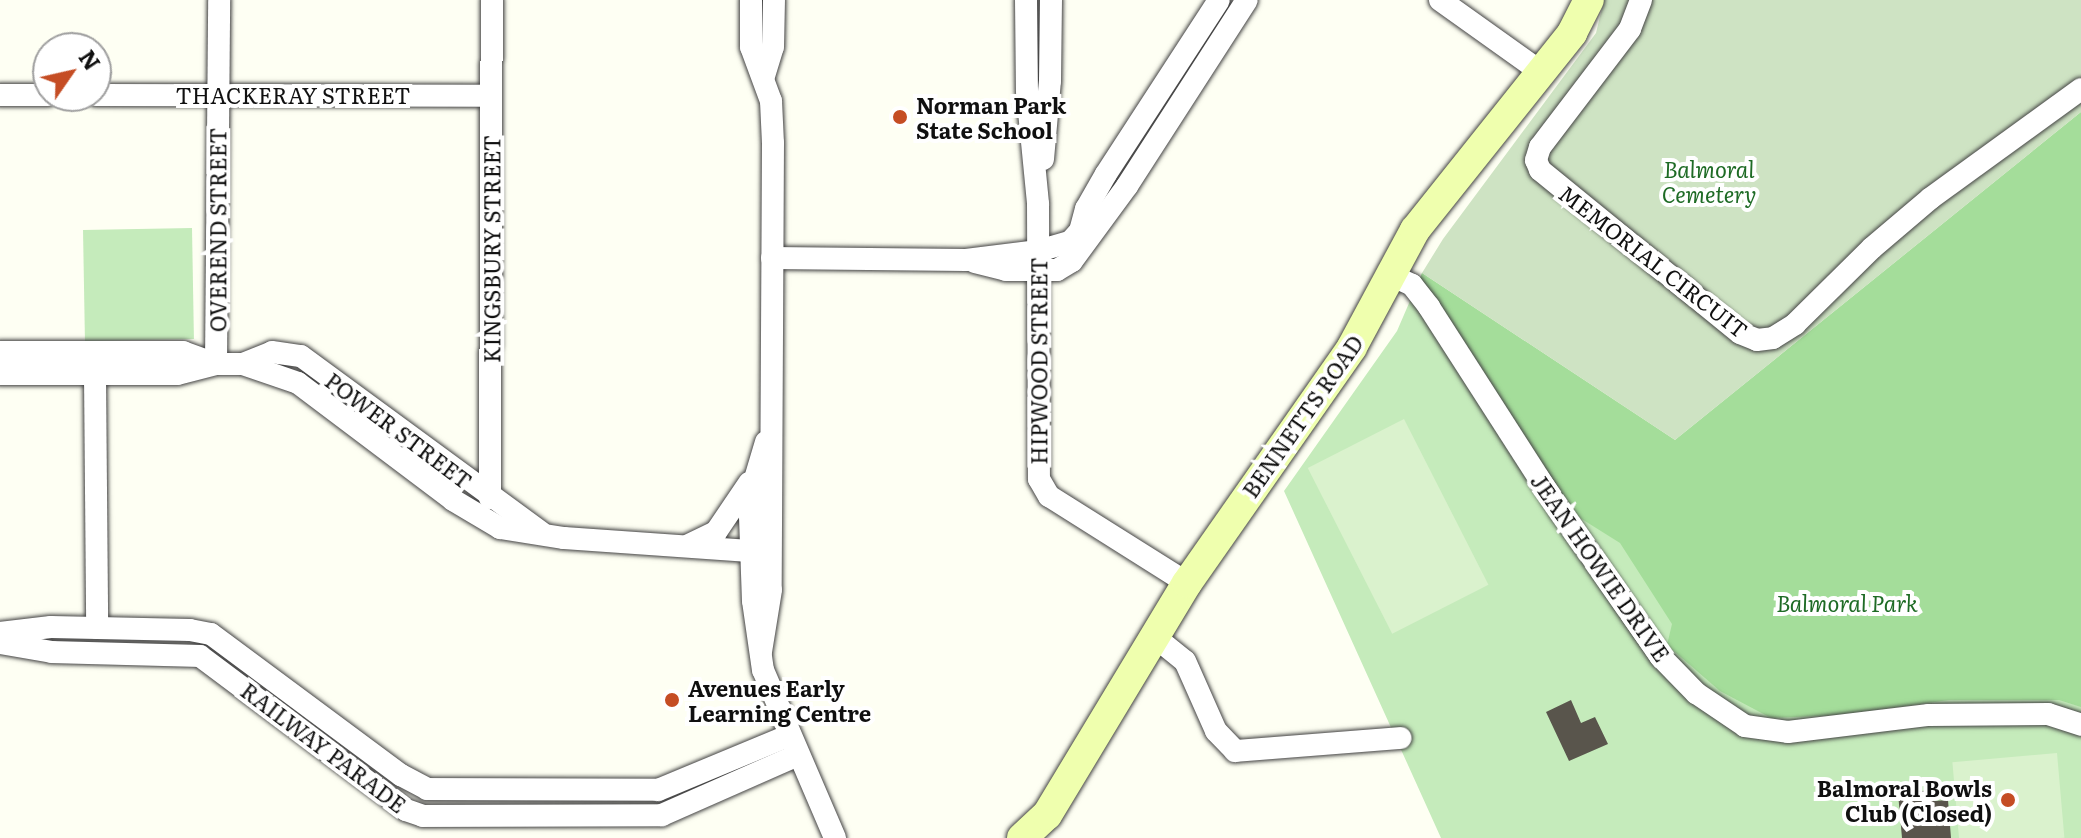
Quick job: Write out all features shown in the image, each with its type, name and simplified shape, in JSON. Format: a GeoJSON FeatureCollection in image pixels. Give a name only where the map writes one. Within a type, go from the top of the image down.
{"type":"FeatureCollection","features":[{"type":"Feature","properties":{"kind":"main road","name":"BENNETTS ROAD"},"geometry":{"type":"LineString","coordinates":[[1022,838],[1047,815],[1187,583],[1352,347],[1423,219],[1578,25],[1589,0]]}},
{"type":"Feature","properties":{"kind":"street","name":"OVEREND STREET"},"geometry":{"type":"LineString","coordinates":[[216,364],[219,0]]}},
{"type":"Feature","properties":{"kind":"street","name":"KINGSBURY STREET"},"geometry":{"type":"LineString","coordinates":[[490,498],[492,0]]}},
{"type":"Feature","properties":{"kind":"street"},"geometry":{"type":"LineString","coordinates":[[751,0],[751,47],[772,104],[771,590],[761,652]]}},
{"type":"Feature","properties":{"kind":"street"},"geometry":{"type":"LineString","coordinates":[[764,76],[773,47],[774,0]]}},
{"type":"Feature","properties":{"kind":"street","name":"HIPWOOD STREET"},"geometry":{"type":"LineString","coordinates":[[1026,0],[1026,81],[1038,204],[1038,471],[1041,486],[1049,496],[1187,583]]}},
{"type":"Feature","properties":{"kind":"street","name":"HIPWOOD STREET"},"geometry":{"type":"LineString","coordinates":[[1038,204],[1050,93],[1051,0]]}},
{"type":"Feature","properties":{"kind":"street"},"geometry":{"type":"LineString","coordinates":[[1038,260],[1078,234],[1086,209],[1106,174],[1219,0]]}},
{"type":"Feature","properties":{"kind":"street"},"geometry":{"type":"LineString","coordinates":[[772,258],[1038,260],[1060,268],[1080,252],[1247,0]]}},
{"type":"Feature","properties":{"kind":"street"},"geometry":{"type":"LineString","coordinates":[[1440,0],[1541,72]]}},
{"type":"Feature","properties":{"kind":"street","name":"MEMORIAL CIRCUIT"},"geometry":{"type":"LineString","coordinates":[[1641,0],[1630,29],[1540,147],[1536,160],[1545,177],[1740,333],[1757,340],[1773,338],[1795,324],[1872,248],[1931,198],[2081,89]]}},
{"type":"Feature","properties":{"kind":"street"},"geometry":{"type":"LineString","coordinates":[[0,95],[32,95]]}},
{"type":"Feature","properties":{"kind":"street","name":"THACKERAY STREET"},"geometry":{"type":"LineString","coordinates":[[112,95],[491,96]]}},
{"type":"Feature","properties":{"kind":"street","name":"JEAN HOWIE DRIVE"},"geometry":{"type":"LineString","coordinates":[[1390,275],[1417,291],[1560,511],[1660,656],[1696,693],[1745,726],[1788,732],[1929,715],[2048,714],[2081,725]]}},
{"type":"Feature","properties":{"kind":"street","name":"POWER STREET"},"geometry":{"type":"LineString","coordinates":[[0,352],[183,352],[216,364]]}},
{"type":"Feature","properties":{"kind":"street","name":"POWER STREET"},"geometry":{"type":"LineString","coordinates":[[243,364],[272,352],[301,356],[490,498],[548,537]]}},
{"type":"Feature","properties":{"kind":"street","name":"POWER STREET"},"geometry":{"type":"LineString","coordinates":[[0,374],[183,374],[216,364],[243,364],[298,383],[489,523],[548,537],[750,551]]}},
{"type":"Feature","properties":{"kind":"street"},"geometry":{"type":"LineString","coordinates":[[95,375],[97,628]]}},
{"type":"Feature","properties":{"kind":"street"},"geometry":{"type":"LineString","coordinates":[[772,417],[751,496],[750,551],[764,679],[835,838]]}},
{"type":"Feature","properties":{"kind":"street"},"geometry":{"type":"LineString","coordinates":[[688,545],[708,538],[720,528],[759,466]]}},
{"type":"Feature","properties":{"kind":"street","name":"RAILWAY PARADE"},"geometry":{"type":"LineString","coordinates":[[0,633],[38,628],[97,628],[190,630],[218,637],[401,775],[427,789],[658,790],[741,768]]}},
{"type":"Feature","properties":{"kind":"street"},"geometry":{"type":"LineString","coordinates":[[1155,637],[1185,661],[1216,731],[1235,751],[1400,738]]}},
{"type":"Feature","properties":{"kind":"street","name":"RAILWAY PARADE"},"geometry":{"type":"LineString","coordinates":[[0,643],[52,652],[200,656],[397,803],[418,815],[656,816],[741,768],[794,745]]}},
{"type":"Feature","properties":{"kind":"green space","name":"Balmoral Cemetery"},"geometry":{"type":"Polygon","coordinates":[[[1604,0],[2081,0],[2081,112],[1675,440],[1422,273],[1443,239],[1596,33],[1604,0]]]}},
{"type":"Feature","properties":{"kind":"green space","name":"Balmoral Park"},"geometry":{"type":"Polygon","coordinates":[[[2081,112],[2081,838],[1441,838],[1284,491],[1397,331],[1422,273],[1675,440],[2081,112]]]}},
{"type":"Feature","properties":{"kind":"green space"},"geometry":{"type":"Polygon","coordinates":[[[2081,112],[2081,707],[2059,700],[1949,700],[1841,715],[1771,718],[1720,691],[1667,645],[1672,624],[1620,543],[1569,511],[1413,299],[1422,273],[1675,440],[2081,112]]]}},
{"type":"Feature","properties":{"kind":"green space"},"geometry":{"type":"Polygon","coordinates":[[[192,228],[194,339],[85,341],[83,230],[192,228]]]}},
{"type":"Feature","properties":{"kind":"green space"},"geometry":{"type":"Polygon","coordinates":[[[1404,419],[1488,585],[1392,634],[1308,468],[1404,419]]]}},
{"type":"Feature","properties":{"kind":"green space","name":"Balmoral Bowls Club (Closed)"},"geometry":{"type":"Polygon","coordinates":[[[2057,753],[2064,838],[1959,838],[1952,762],[2057,753]]]}},
{"type":"Feature","properties":{"kind":"building"},"geometry":{"type":"Polygon","coordinates":[[[1571,700],[1581,723],[1595,717],[1608,744],[1569,761],[1546,712],[1571,700]]]}},
{"type":"Feature","properties":{"kind":"building"},"geometry":{"type":"Polygon","coordinates":[[[1933,790],[1934,801],[1948,800],[1951,838],[1902,838],[1898,793],[1933,790]]]}},
{"type":"Feature","properties":{"kind":"place","name":"Norman Park State School"},"geometry":{"type":"Point","coordinates":[900,117]}},
{"type":"Feature","properties":{"kind":"place","name":"Avenues Early Learning Centre"},"geometry":{"type":"Point","coordinates":[672,700]}},
{"type":"Feature","properties":{"kind":"place","name":"Balmoral Bowls Club (Closed)"},"geometry":{"type":"Point","coordinates":[2008,800]}}]}
